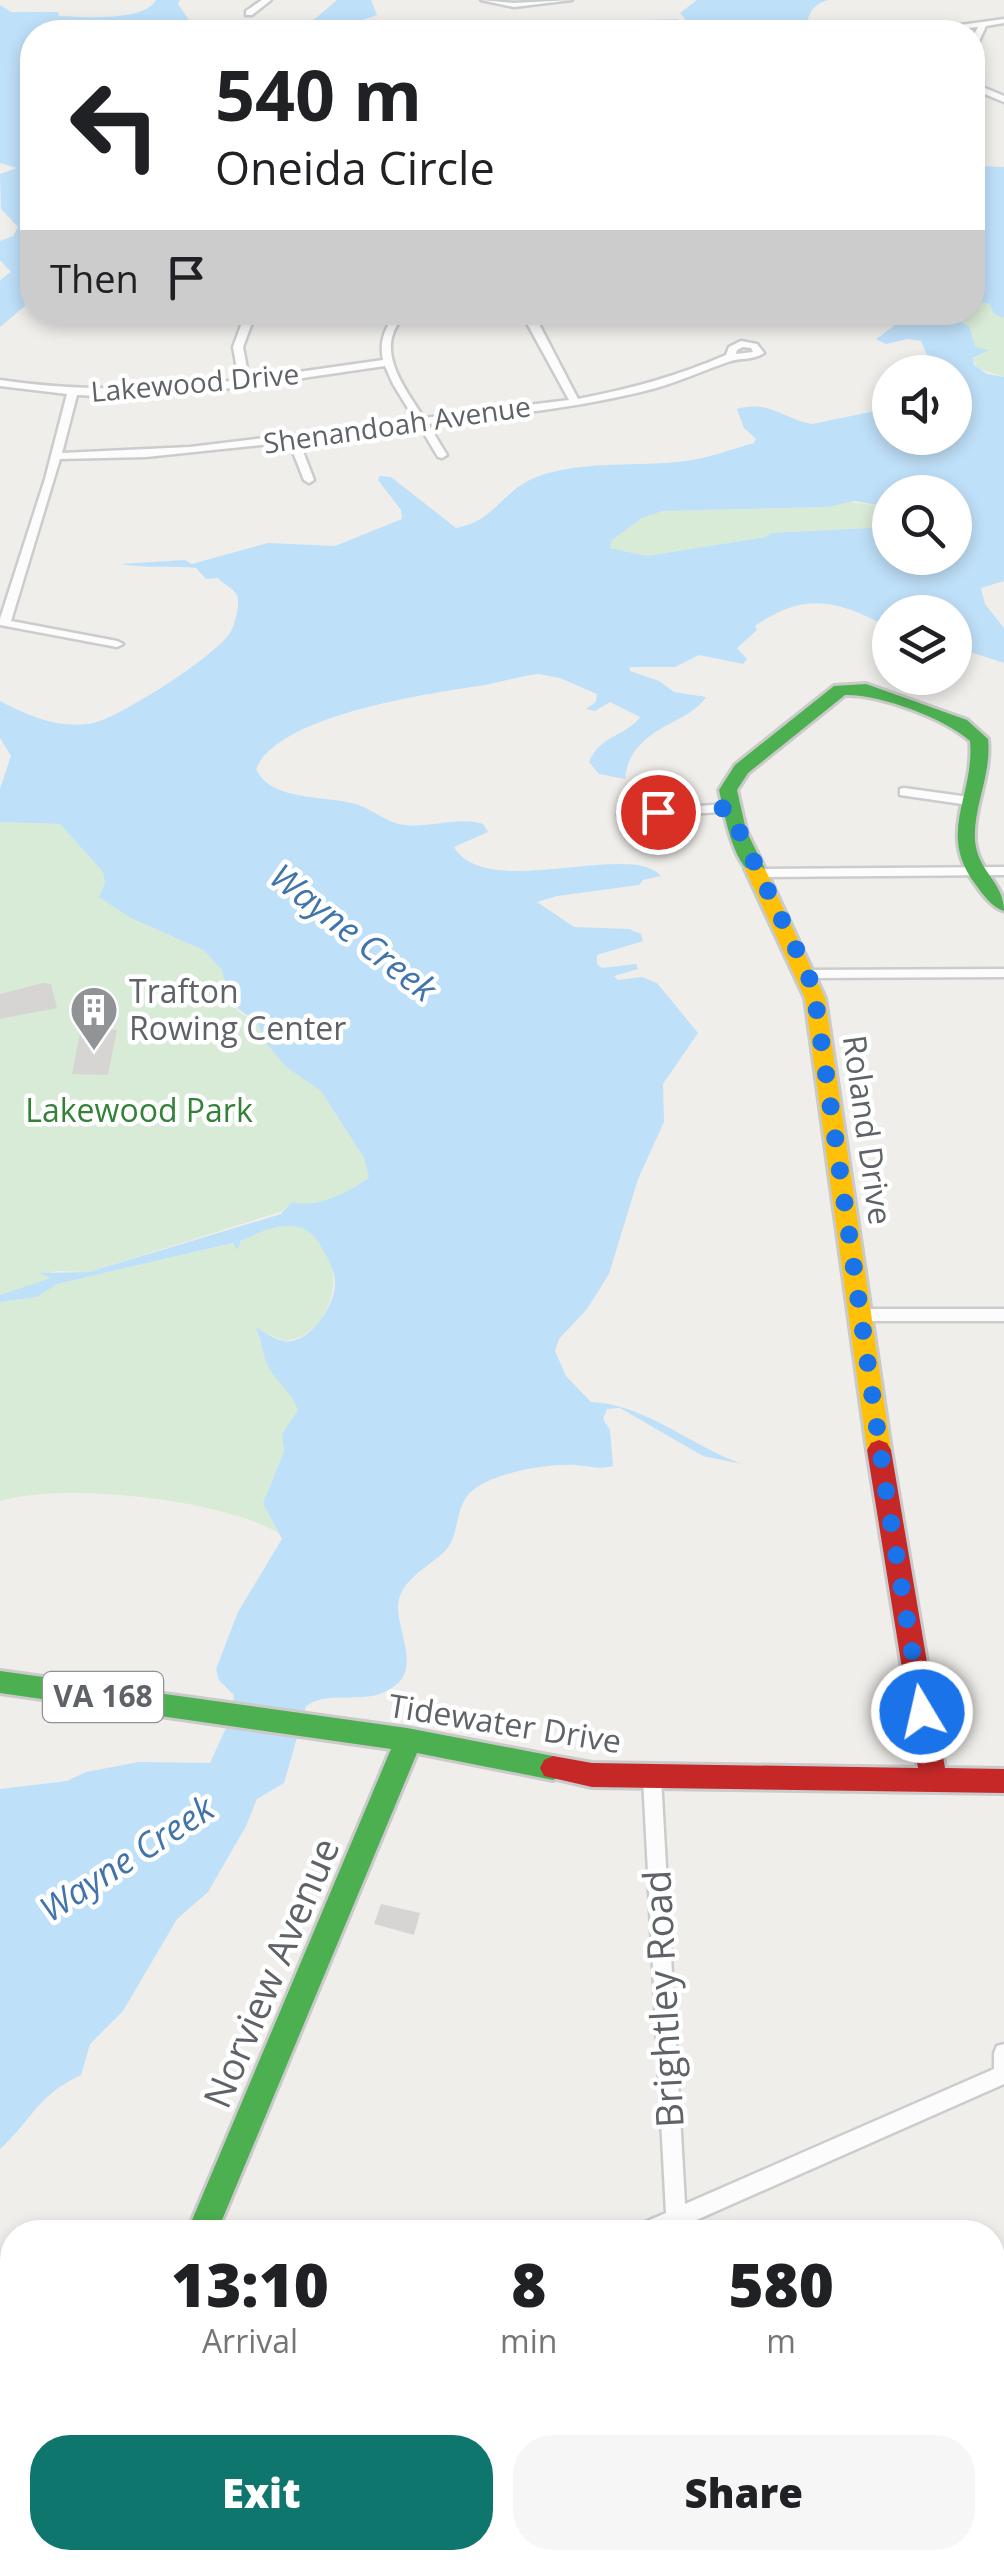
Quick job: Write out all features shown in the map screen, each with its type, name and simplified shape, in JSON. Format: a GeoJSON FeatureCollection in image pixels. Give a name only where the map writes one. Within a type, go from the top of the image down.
{"type":"FeatureCollection","features":[{"type":"Feature","properties":{"kind":"main road"},"geometry":{"type":"LineString","coordinates":[[728,808],[728,790],[741,769],[836,692],[857,687],[972,731],[981,747],[962,841],[973,872],[1004,905]]}},
{"type":"Feature","properties":{"kind":"main road","name":"Roland Drive"},"geometry":{"type":"LineString","coordinates":[[728,808],[808,974],[815,998],[888,1504],[934,1782]]}},
{"type":"Feature","properties":{"kind":"main road","name":"Tidewater Drive"},"geometry":{"type":"LineString","coordinates":[[0,1682],[407,1740],[592,1775],[1004,1781]]}},
{"type":"Feature","properties":{"kind":"main road","name":"Norview Avenue"},"geometry":{"type":"LineString","coordinates":[[207,2220],[320,1945],[401,1763],[407,1740]]}},
{"type":"Feature","properties":{"kind":"street"},"geometry":{"type":"LineString","coordinates":[[249,14],[268,0]]}},
{"type":"Feature","properties":{"kind":"street"},"geometry":{"type":"LineString","coordinates":[[484,0],[514,5],[568,0]]}},
{"type":"Feature","properties":{"kind":"street"},"geometry":{"type":"LineString","coordinates":[[244,380],[238,348],[246,325]]}},
{"type":"Feature","properties":{"kind":"street"},"geometry":{"type":"LineString","coordinates":[[394,325],[386,339],[390,362],[442,456]]}},
{"type":"Feature","properties":{"kind":"street"},"geometry":{"type":"LineString","coordinates":[[535,325],[574,401]]}},
{"type":"Feature","properties":{"kind":"street","name":"Shenandoah Avenue"},"geometry":{"type":"LineString","coordinates":[[56,456],[150,454],[293,439],[574,401],[658,386],[731,356]]}},
{"type":"Feature","properties":{"kind":"street","name":"Lakewood Drive"},"geometry":{"type":"LineString","coordinates":[[0,383],[72,394],[147,392],[390,362]]}},
{"type":"Feature","properties":{"kind":"street"},"geometry":{"type":"LineString","coordinates":[[72,394],[2,622],[117,644]]}},
{"type":"Feature","properties":{"kind":"street"},"geometry":{"type":"LineString","coordinates":[[293,439],[309,480]]}},
{"type":"Feature","properties":{"kind":"street"},"geometry":{"type":"LineString","coordinates":[[904,792],[969,801]]}},
{"type":"Feature","properties":{"kind":"street"},"geometry":{"type":"LineString","coordinates":[[624,814],[728,808]]}},
{"type":"Feature","properties":{"kind":"street"},"geometry":{"type":"LineString","coordinates":[[759,873],[1004,871]]}},
{"type":"Feature","properties":{"kind":"street"},"geometry":{"type":"LineString","coordinates":[[808,974],[1004,972]]}},
{"type":"Feature","properties":{"kind":"street"},"geometry":{"type":"LineString","coordinates":[[862,1315],[1004,1315]]}},
{"type":"Feature","properties":{"kind":"street","name":"Brightley Road"},"geometry":{"type":"LineString","coordinates":[[652,1778],[676,2220]]}},
{"type":"Feature","properties":{"kind":"street"},"geometry":{"type":"LineString","coordinates":[[676,2220],[1004,2072],[1004,2053]]}},
{"type":"Feature","properties":{"kind":"green space"},"geometry":{"type":"Polygon","coordinates":[[[985,303],[1004,318],[1004,377],[977,368],[973,359],[988,350],[975,347],[966,325],[985,325],[985,303]]]}},
{"type":"Feature","properties":{"kind":"green space"},"geometry":{"type":"Polygon","coordinates":[[[841,501],[872,505],[872,528],[771,533],[766,537],[647,556],[610,548],[611,541],[642,518],[663,511],[828,507],[841,501]]]}},
{"type":"Feature","properties":{"kind":"green space","name":"Lakewood Park"},"geometry":{"type":"Polygon","coordinates":[[[0,822],[60,824],[103,872],[106,883],[131,918],[203,950],[222,970],[237,1011],[257,1022],[266,1043],[286,1067],[321,1091],[364,1158],[369,1177],[334,1199],[302,1205],[89,1272],[56,1271],[43,1275],[52,1278],[49,1281],[0,1295],[0,822]]]}},
{"type":"Feature","properties":{"kind":"green space"},"geometry":{"type":"Polygon","coordinates":[[[301,1225],[317,1236],[328,1252],[333,1289],[327,1308],[317,1324],[303,1335],[284,1341],[256,1329],[267,1365],[299,1410],[282,1434],[284,1451],[263,1503],[279,1533],[219,1511],[141,1497],[63,1493],[0,1501],[0,1302],[37,1297],[57,1284],[234,1243],[236,1249],[256,1233],[301,1225]]]}},
{"type":"Feature","properties":{"kind":"water"},"geometry":{"type":"Polygon","coordinates":[[[156,0],[180,0],[178,4],[189,20],[20,20],[20,310],[0,327],[0,280],[11,272],[0,260],[0,241],[13,236],[18,227],[1,209],[0,174],[17,168],[0,163],[0,5],[11,12],[97,17],[126,15],[149,7],[156,0]]]}},
{"type":"Feature","properties":{"kind":"water"},"geometry":{"type":"Polygon","coordinates":[[[337,0],[371,0],[377,15],[363,20],[312,20],[337,0]]]}},
{"type":"Feature","properties":{"kind":"water"},"geometry":{"type":"Polygon","coordinates":[[[697,0],[829,0],[811,12],[807,20],[686,20],[680,13],[697,0]]]}},
{"type":"Feature","properties":{"kind":"water"},"geometry":{"type":"Polygon","coordinates":[[[985,166],[1004,167],[1004,318],[994,314],[990,304],[985,303],[985,166]]]}},
{"type":"Feature","properties":{"kind":"water","name":"Wayne Creek"},"geometry":{"type":"Polygon","coordinates":[[[893,325],[967,325],[975,347],[989,350],[973,358],[974,365],[987,374],[1004,377],[1004,581],[981,588],[985,604],[1004,628],[1004,663],[972,653],[972,595],[872,595],[872,619],[839,606],[807,604],[791,607],[755,626],[757,630],[737,648],[747,659],[743,664],[699,655],[675,667],[630,667],[630,671],[659,681],[674,692],[706,697],[637,748],[625,779],[599,774],[589,762],[600,746],[640,717],[610,702],[595,711],[586,709],[596,702],[597,694],[560,678],[539,674],[395,701],[324,720],[270,750],[256,769],[263,780],[286,792],[355,804],[398,824],[483,824],[488,832],[454,847],[471,863],[496,870],[620,864],[645,867],[661,876],[643,880],[639,885],[537,902],[574,927],[629,929],[641,934],[643,941],[597,955],[597,964],[602,968],[636,964],[638,969],[614,976],[618,980],[642,977],[657,983],[698,1033],[663,1084],[664,1122],[638,1179],[609,1274],[587,1309],[559,1339],[555,1351],[566,1376],[591,1402],[630,1410],[742,1464],[703,1456],[620,1408],[607,1409],[603,1419],[610,1430],[613,1466],[564,1465],[519,1471],[489,1481],[468,1495],[445,1551],[408,1582],[399,1598],[407,1657],[399,1682],[376,1695],[327,1698],[306,1706],[284,1783],[257,1799],[208,1892],[177,1919],[123,2011],[90,2044],[81,2075],[44,2100],[0,2149],[0,1789],[67,1781],[86,1772],[139,1762],[210,1763],[231,1717],[234,1695],[219,1680],[216,1669],[238,1612],[282,1539],[263,1503],[284,1451],[282,1434],[298,1410],[269,1368],[255,1327],[283,1341],[302,1337],[326,1312],[335,1282],[330,1263],[314,1236],[305,1229],[285,1226],[241,1241],[237,1250],[233,1243],[57,1284],[37,1297],[0,1302],[0,1295],[51,1278],[38,1273],[89,1272],[281,1214],[292,1202],[333,1198],[369,1177],[364,1158],[321,1091],[286,1067],[266,1043],[257,1022],[230,1003],[222,970],[203,950],[131,918],[99,897],[105,883],[103,872],[60,824],[0,822],[0,789],[11,756],[0,738],[0,701],[43,720],[77,725],[102,720],[143,699],[223,641],[235,620],[237,596],[218,578],[206,579],[196,568],[120,564],[185,560],[192,564],[268,543],[335,546],[402,519],[401,510],[378,480],[380,476],[391,477],[456,528],[481,519],[516,489],[539,476],[593,466],[686,461],[754,443],[756,439],[744,428],[737,409],[749,407],[768,408],[812,424],[872,412],[872,455],[972,455],[972,355],[927,355],[921,341],[908,339],[886,344],[876,339],[893,325]],[[872,475],[872,504],[854,501],[828,507],[663,511],[642,518],[611,541],[610,548],[647,556],[766,537],[770,533],[872,528],[872,575],[972,575],[972,475],[872,475]]]}},
{"type":"Feature","properties":{"kind":"building","name":"Trafton Rowing Center"},"geometry":{"type":"Polygon","coordinates":[[[51,984],[57,1008],[0,1019],[0,994],[51,984]]]}},
{"type":"Feature","properties":{"kind":"building","name":"Trafton Rowing Center"},"geometry":{"type":"Polygon","coordinates":[[[81,1028],[117,1030],[108,1075],[72,1074],[81,1028]]]}},
{"type":"Feature","properties":{"kind":"building"},"geometry":{"type":"Polygon","coordinates":[[[381,1904],[420,1913],[414,1935],[374,1924],[381,1904]]]}},
{"type":"Feature","properties":{"kind":"traffic: fast"},"geometry":{"type":"LineString","coordinates":[[755,869],[737,830],[728,790],[741,769],[840,690],[866,689],[961,724],[979,739],[979,762],[966,823],[967,851],[979,876],[1004,905]]}},
{"type":"Feature","properties":{"kind":"traffic: fast"},"geometry":{"type":"LineString","coordinates":[[0,1682],[407,1740],[553,1768]]}},
{"type":"Feature","properties":{"kind":"traffic: fast"},"geometry":{"type":"LineString","coordinates":[[207,2220],[327,1929],[401,1763],[407,1740]]}},
{"type":"Feature","properties":{"kind":"traffic: slow"},"geometry":{"type":"LineString","coordinates":[[755,869],[815,998],[879,1450]]}},
{"type":"Feature","properties":{"kind":"traffic: jam"},"geometry":{"type":"LineString","coordinates":[[879,1450],[934,1782]]}},
{"type":"Feature","properties":{"kind":"traffic: jam"},"geometry":{"type":"LineString","coordinates":[[553,1768],[592,1775],[1004,1781]]}},
{"type":"Feature","properties":{"kind":"place","name":"Trafton Rowing Center"},"geometry":{"type":"Point","coordinates":[94,1052]}},
{"type":"Feature","properties":{"kind":"route"},"geometry":{"type":"LineString","coordinates":[[658,812],[728,808],[808,974],[815,998],[922,1712]]}}]}
